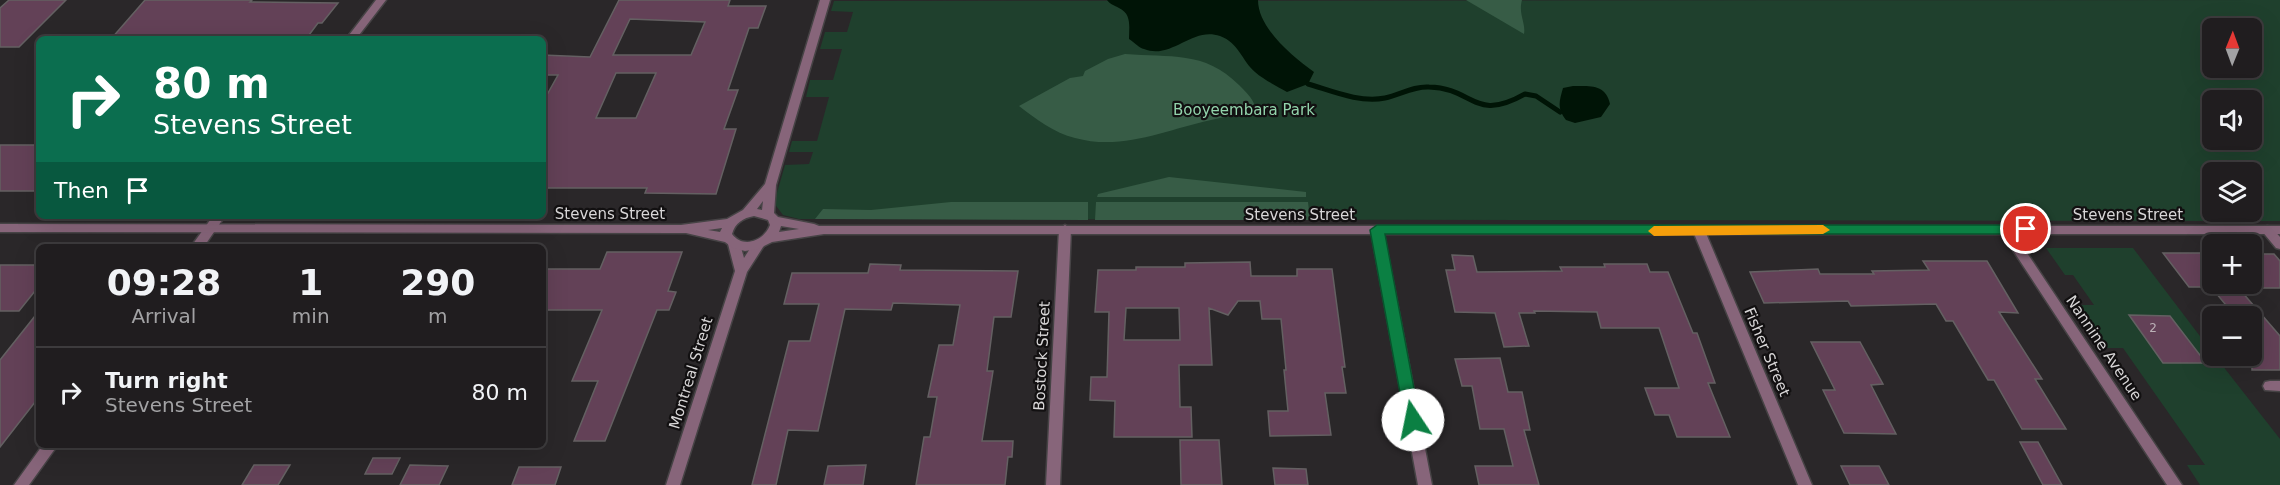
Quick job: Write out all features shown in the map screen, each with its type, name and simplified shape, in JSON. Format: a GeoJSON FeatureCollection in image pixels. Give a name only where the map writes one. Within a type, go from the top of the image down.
{"type":"FeatureCollection","features":[{"type":"Feature","properties":{"kind":"street"},"geometry":{"type":"LineString","coordinates":[[353,36],[381,0]]}},
{"type":"Feature","properties":{"kind":"street"},"geometry":{"type":"LineString","coordinates":[[731,241],[746,247],[764,241],[776,230],[771,217],[770,185],[825,0]]}},
{"type":"Feature","properties":{"kind":"street"},"geometry":{"type":"LineString","coordinates":[[741,271],[727,230],[731,223],[747,213],[770,185]]}},
{"type":"Feature","properties":{"kind":"street"},"geometry":{"type":"LineString","coordinates":[[747,213],[771,217]]}},
{"type":"Feature","properties":{"kind":"street","name":"Stevens Street"},"geometry":{"type":"LineString","coordinates":[[771,217],[824,230]]}},
{"type":"Feature","properties":{"kind":"street"},"geometry":{"type":"LineString","coordinates":[[199,244],[217,219]]}},
{"type":"Feature","properties":{"kind":"street","name":"Stevens Street"},"geometry":{"type":"LineString","coordinates":[[0,228],[681,229],[731,223]]}},
{"type":"Feature","properties":{"kind":"street","name":"Stevens Street"},"geometry":{"type":"LineString","coordinates":[[681,229],[731,241]]}},
{"type":"Feature","properties":{"kind":"street","name":"Bostock Street"},"geometry":{"type":"LineString","coordinates":[[1053,485],[1065,229]]}},
{"type":"Feature","properties":{"kind":"street","name":"Nannine Avenue"},"geometry":{"type":"LineString","coordinates":[[2005,229],[2175,485]]}},
{"type":"Feature","properties":{"kind":"street","name":"Stevens Street"},"geometry":{"type":"LineString","coordinates":[[764,241],[824,230],[2280,230]]}},
{"type":"Feature","properties":{"kind":"street"},"geometry":{"type":"LineString","coordinates":[[1377,230],[1425,485]]}},
{"type":"Feature","properties":{"kind":"street"},"geometry":{"type":"LineString","coordinates":[[2267,230],[2280,244]]}},
{"type":"Feature","properties":{"kind":"street","name":"Fisher Street"},"geometry":{"type":"LineString","coordinates":[[1699,231],[1805,485]]}},
{"type":"Feature","properties":{"kind":"street","name":"Montreal Street"},"geometry":{"type":"LineString","coordinates":[[673,485],[741,271],[764,241]]}},
{"type":"Feature","properties":{"kind":"street"},"geometry":{"type":"LineString","coordinates":[[21,485],[49,448]]}},
{"type":"Feature","properties":{"kind":"green space"},"geometry":{"type":"Polygon","coordinates":[[[1466,0],[1522,0],[1524,34],[1466,0]]]}},
{"type":"Feature","properties":{"kind":"green space","name":"Booyeembara Park"},"geometry":{"type":"Polygon","coordinates":[[[2280,0],[2280,221],[2262,221],[2262,162],[2202,162],[2202,221],[799,219],[783,215],[774,203],[785,165],[809,164],[813,152],[789,152],[792,141],[817,141],[829,97],[806,97],[810,80],[833,80],[842,49],[820,49],[825,32],[847,32],[853,12],[831,11],[834,1],[2280,0]]]}},
{"type":"Feature","properties":{"kind":"green space"},"geometry":{"type":"Polygon","coordinates":[[[1125,54],[1172,56],[1213,66],[1245,91],[1252,100],[1256,112],[1217,119],[1143,138],[1110,142],[1067,136],[1045,125],[1019,106],[1070,78],[1083,76],[1085,71],[1108,59],[1125,54]]]}},
{"type":"Feature","properties":{"kind":"green space"},"geometry":{"type":"Polygon","coordinates":[[[1169,177],[1306,192],[1306,197],[1097,197],[1098,194],[1169,177]]]}},
{"type":"Feature","properties":{"kind":"green space"},"geometry":{"type":"Polygon","coordinates":[[[951,202],[1088,202],[1088,220],[815,219],[823,209],[871,210],[951,202]]]}},
{"type":"Feature","properties":{"kind":"green space"},"geometry":{"type":"Polygon","coordinates":[[[1096,202],[1308,202],[1310,220],[1095,220],[1096,202]]]}},
{"type":"Feature","properties":{"kind":"green space"},"geometry":{"type":"Polygon","coordinates":[[[2046,248],[2133,248],[2202,339],[2202,366],[2223,366],[2280,439],[2280,485],[2200,485],[2187,465],[2205,465],[2123,348],[2105,348],[2076,305],[2094,305],[2073,275],[2065,275],[2046,248]]]}},
{"type":"Feature","properties":{"kind":"shaded area"},"geometry":{"type":"Polygon","coordinates":[[[1107,0],[1258,0],[1264,21],[1270,31],[1287,50],[1314,72],[1308,84],[1287,92],[1255,72],[1232,43],[1220,36],[1200,35],[1164,50],[1154,51],[1142,48],[1129,39],[1129,21],[1126,14],[1107,0]]]}},
{"type":"Feature","properties":{"kind":"shaded area"},"geometry":{"type":"Polygon","coordinates":[[[1573,86],[1596,88],[1605,93],[1610,104],[1601,117],[1575,123],[1566,120],[1560,108],[1561,97],[1563,88],[1573,86]]]}},
{"type":"Feature","properties":{"kind":"building"},"geometry":{"type":"Polygon","coordinates":[[[9,0],[66,0],[19,47],[0,47],[0,8],[9,0]]]}},
{"type":"Feature","properties":{"kind":"building"},"geometry":{"type":"Polygon","coordinates":[[[145,0],[338,3],[308,36],[114,36],[145,0]]]}},
{"type":"Feature","properties":{"kind":"building"},"geometry":{"type":"Polygon","coordinates":[[[619,0],[730,0],[728,6],[766,6],[758,28],[749,28],[728,90],[738,90],[724,129],[736,129],[716,194],[645,193],[647,188],[546,188],[546,97],[558,75],[546,75],[546,55],[590,57],[619,0]],[[630,19],[613,55],[691,55],[705,22],[630,19]],[[616,73],[596,118],[636,118],[656,73],[616,73]]]}},
{"type":"Feature","properties":{"kind":"building"},"geometry":{"type":"Polygon","coordinates":[[[0,145],[36,145],[36,189],[34,191],[0,191],[0,145]]]}},
{"type":"Feature","properties":{"kind":"building"},"geometry":{"type":"Polygon","coordinates":[[[607,252],[682,252],[668,291],[676,292],[669,310],[657,310],[605,441],[574,441],[598,381],[572,381],[602,310],[546,310],[546,269],[600,269],[607,252]]]}},
{"type":"Feature","properties":{"kind":"building"},"geometry":{"type":"Polygon","coordinates":[[[2163,253],[2202,253],[2202,287],[2189,287],[2163,253]]]}},
{"type":"Feature","properties":{"kind":"building"},"geometry":{"type":"Polygon","coordinates":[[[2262,254],[2274,254],[2280,261],[2280,288],[2262,288],[2262,254]]]}},
{"type":"Feature","properties":{"kind":"building"},"geometry":{"type":"Polygon","coordinates":[[[1452,255],[1473,256],[1477,272],[1562,271],[1560,267],[1647,264],[1650,272],[1668,272],[1693,333],[1697,333],[1715,383],[1708,383],[1730,437],[1677,437],[1669,415],[1655,415],[1645,388],[1679,388],[1659,328],[1601,328],[1597,312],[1534,311],[1535,313],[1519,313],[1529,346],[1504,347],[1495,313],[1455,312],[1446,270],[1455,270],[1452,255]]]}},
{"type":"Feature","properties":{"kind":"building"},"geometry":{"type":"Polygon","coordinates":[[[1923,261],[1987,261],[2018,313],[1999,312],[2042,379],[2035,379],[2066,429],[2022,429],[1994,380],[1988,380],[1953,321],[1946,321],[1936,304],[1851,306],[1848,301],[1764,303],[1750,272],[1818,269],[1820,274],[1874,274],[1872,271],[1929,270],[1923,261]]]}},
{"type":"Feature","properties":{"kind":"building"},"geometry":{"type":"Polygon","coordinates":[[[1250,262],[1251,276],[1297,276],[1297,269],[1332,269],[1345,367],[1342,367],[1346,393],[1325,393],[1331,435],[1270,436],[1268,411],[1288,411],[1281,319],[1262,319],[1260,301],[1238,301],[1228,315],[1209,308],[1212,365],[1179,365],[1180,407],[1191,407],[1192,437],[1114,437],[1115,401],[1090,400],[1091,377],[1107,377],[1109,312],[1095,312],[1098,270],[1185,267],[1185,263],[1250,262]],[[1126,308],[1124,340],[1180,340],[1179,308],[1126,308]]]}},
{"type":"Feature","properties":{"kind":"building"},"geometry":{"type":"Polygon","coordinates":[[[870,264],[901,265],[900,270],[1018,271],[1011,317],[994,317],[987,371],[993,371],[982,441],[1013,441],[1012,457],[1008,457],[1005,485],[916,485],[924,437],[930,437],[937,397],[928,397],[939,345],[953,345],[960,305],[893,303],[891,310],[845,309],[818,431],[788,430],[776,485],[752,485],[789,341],[810,341],[819,304],[784,304],[792,273],[868,273],[870,264]]]}},
{"type":"Feature","properties":{"kind":"building"},"geometry":{"type":"Polygon","coordinates":[[[0,265],[36,265],[36,290],[19,311],[0,311],[0,265]]]}},
{"type":"Feature","properties":{"kind":"building"},"geometry":{"type":"Polygon","coordinates":[[[2217,294],[2244,294],[2254,306],[2227,306],[2217,294]]]}},
{"type":"Feature","properties":{"kind":"building"},"geometry":{"type":"Polygon","coordinates":[[[36,315],[36,401],[0,447],[0,360],[36,315]]]}},
{"type":"Feature","properties":{"kind":"building"},"geometry":{"type":"Polygon","coordinates":[[[2129,315],[2170,316],[2202,358],[2202,363],[2163,363],[2129,315]]]}},
{"type":"Feature","properties":{"kind":"building"},"geometry":{"type":"Polygon","coordinates":[[[2262,315],[2280,336],[2280,370],[2252,370],[2252,366],[2262,366],[2262,315]]]}},
{"type":"Feature","properties":{"kind":"building"},"geometry":{"type":"Polygon","coordinates":[[[1811,342],[1860,342],[1883,384],[1871,385],[1896,434],[1844,433],[1823,390],[1835,390],[1811,342]]]}},
{"type":"Feature","properties":{"kind":"building"},"geometry":{"type":"Polygon","coordinates":[[[1500,358],[1508,392],[1522,392],[1530,430],[1524,430],[1539,485],[1479,485],[1475,466],[1513,466],[1504,429],[1480,429],[1472,386],[1462,386],[1455,359],[1500,358]]]}},
{"type":"Feature","properties":{"kind":"building"},"geometry":{"type":"Polygon","coordinates":[[[1180,440],[1219,440],[1222,485],[1181,485],[1180,440]]]}},
{"type":"Feature","properties":{"kind":"building"},"geometry":{"type":"Polygon","coordinates":[[[2020,442],[2038,442],[2062,485],[2043,485],[2020,442]]]}},
{"type":"Feature","properties":{"kind":"building"},"geometry":{"type":"Polygon","coordinates":[[[373,458],[400,458],[392,474],[365,474],[373,458]]]}},
{"type":"Feature","properties":{"kind":"building"},"geometry":{"type":"Polygon","coordinates":[[[254,465],[290,465],[278,485],[242,485],[254,465]]]}},
{"type":"Feature","properties":{"kind":"building"},"geometry":{"type":"Polygon","coordinates":[[[410,465],[448,466],[439,485],[400,485],[410,465]]]}},
{"type":"Feature","properties":{"kind":"building"},"geometry":{"type":"Polygon","coordinates":[[[866,465],[863,485],[824,485],[828,466],[866,465]]]}},
{"type":"Feature","properties":{"kind":"building"},"geometry":{"type":"Polygon","coordinates":[[[1841,466],[1879,466],[1889,485],[1850,485],[1841,466]]]}},
{"type":"Feature","properties":{"kind":"building"},"geometry":{"type":"Polygon","coordinates":[[[519,467],[561,467],[555,485],[512,485],[519,467]]]}},
{"type":"Feature","properties":{"kind":"building"},"geometry":{"type":"Polygon","coordinates":[[[1273,468],[1306,469],[1308,485],[1275,485],[1273,468]]]}},
{"type":"Feature","properties":{"kind":"waterway"},"geometry":{"type":"LineString","coordinates":[[1308,84],[1346,96],[1365,99],[1385,98],[1417,88],[1429,87],[1444,89],[1484,105],[1508,102],[1525,94],[1536,96],[1560,112]]}},
{"type":"Feature","properties":{"kind":"slow traffic"},"geometry":{"type":"LineString","coordinates":[[1654,231],[1823,230]]}},
{"type":"Feature","properties":{"kind":"route"},"geometry":{"type":"LineString","coordinates":[[1413,420],[1377,230],[2026,229]]}}]}
